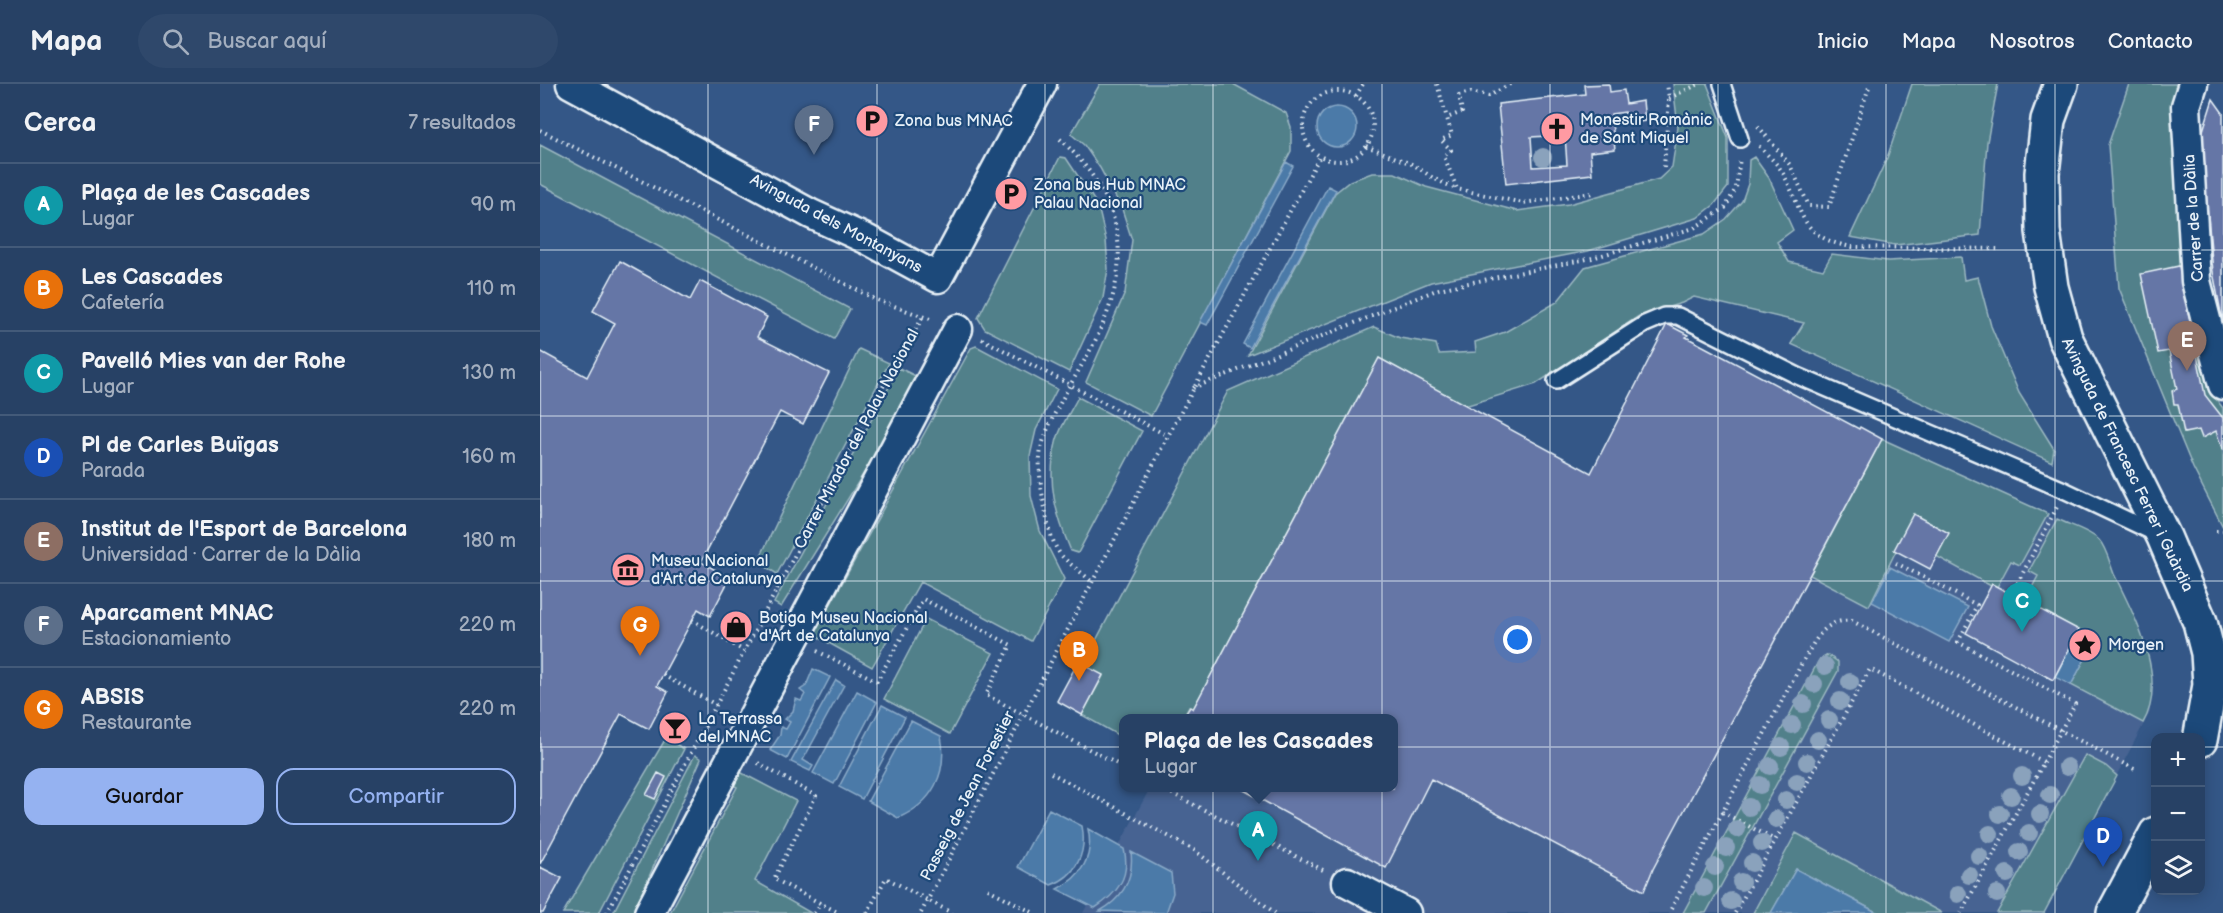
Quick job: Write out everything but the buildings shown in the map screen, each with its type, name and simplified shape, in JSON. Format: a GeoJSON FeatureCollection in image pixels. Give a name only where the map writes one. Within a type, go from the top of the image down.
{"type":"FeatureCollection","features":[{"type":"Feature","properties":{"kind":"street","name":"Avinguda dels Montanyans"},"geometry":{"type":"LineString","coordinates":[[571,84],[811,214],[868,240],[938,278],[1042,84]]}},
{"type":"Feature","properties":{"kind":"street","name":"Avinguda de Francesc Ferrer i Guàrdia"},"geometry":{"type":"LineString","coordinates":[[2061,84],[2048,120],[2042,172],[2043,231],[2051,287],[2064,338],[2164,537],[2212,624],[2208,653],[2210,685],[2201,733]]}},
{"type":"Feature","properties":{"kind":"street","name":"Carrer de la Dàlia"},"geometry":{"type":"LineString","coordinates":[[2193,84],[2186,106],[2196,281],[2223,385]]}},
{"type":"Feature","properties":{"kind":"street"},"geometry":{"type":"LineString","coordinates":[[649,913],[793,639],[969,334]]}},
{"type":"Feature","properties":{"kind":"street"},"geometry":{"type":"LineString","coordinates":[[2114,913],[2152,841]]}},
{"type":"Feature","properties":{"kind":"street"},"geometry":{"type":"LineString","coordinates":[[1347,882],[1406,913]]}},
{"type":"Feature","properties":{"kind":"lane"},"geometry":{"type":"LineString","coordinates":[[1722,84],[1740,139]]}},
{"type":"Feature","properties":{"kind":"lane"},"geometry":{"type":"LineString","coordinates":[[1556,381],[1645,324],[1664,316],[1678,316],[1798,376],[2066,491],[2164,537]]}},
{"type":"Feature","properties":{"kind":"path"},"geometry":{"type":"LineString","coordinates":[[1356,96],[1363,84]]}},
{"type":"Feature","properties":{"kind":"path"},"geometry":{"type":"LineString","coordinates":[[1437,84],[1452,135],[1441,140],[1451,150],[1444,156],[1457,189]]}},
{"type":"Feature","properties":{"kind":"path"},"geometry":{"type":"LineString","coordinates":[[1447,118],[1462,112],[1459,95],[1471,92],[1489,96],[1510,84]]}},
{"type":"Feature","properties":{"kind":"path"},"geometry":{"type":"LineString","coordinates":[[1665,167],[1669,98],[1667,84]]}},
{"type":"Feature","properties":{"kind":"path"},"geometry":{"type":"LineString","coordinates":[[1669,98],[1700,84]]}},
{"type":"Feature","properties":{"kind":"path"},"geometry":{"type":"LineString","coordinates":[[1759,127],[1790,165],[1809,206],[1829,207],[1870,84]]}},
{"type":"Feature","properties":{"kind":"path"},"geometry":{"type":"LineString","coordinates":[[1348,92],[1356,96],[1368,108],[1371,118],[1372,128],[1366,146],[1359,154],[1340,161],[1320,156],[1307,143],[1304,135],[1303,119],[1306,111],[1317,98],[1328,93],[1348,92]]}},
{"type":"Feature","properties":{"kind":"path"},"geometry":{"type":"LineString","coordinates":[[540,130],[877,300],[969,334],[1168,436]]}},
{"type":"Feature","properties":{"kind":"path"},"geometry":{"type":"LineString","coordinates":[[1194,388],[1439,289],[1592,258],[1695,228],[1725,208],[1736,188],[1740,139],[1750,135],[1780,170],[1806,224],[1817,235],[1832,244],[1852,247],[2000,249]]}},
{"type":"Feature","properties":{"kind":"path"},"geometry":{"type":"LineString","coordinates":[[1060,139],[1084,162],[1104,193],[1116,220],[1118,242],[1118,274],[1109,308],[1041,446],[1041,492],[1047,522],[1060,554],[1092,582]]}},
{"type":"Feature","properties":{"kind":"path"},"geometry":{"type":"LineString","coordinates":[[1366,146],[1414,165],[1432,178],[1457,189],[1523,203],[1593,193]]}},
{"type":"Feature","properties":{"kind":"path","name":"Passeig de Jean Forestier"},"geometry":{"type":"LineString","coordinates":[[921,913],[1168,436],[1320,156]]}},
{"type":"Feature","properties":{"kind":"path","name":"Carrer Mirador del Palau Nacional"},"geometry":{"type":"LineString","coordinates":[[607,913],[895,364],[923,317]]}},
{"type":"Feature","properties":{"kind":"path"},"geometry":{"type":"LineString","coordinates":[[2012,594],[2050,522]]}},
{"type":"Feature","properties":{"kind":"path"},"geometry":{"type":"LineString","coordinates":[[2216,531],[2223,531]]}},
{"type":"Feature","properties":{"kind":"path"},"geometry":{"type":"LineString","coordinates":[[1896,563],[1977,605],[1958,642],[2075,704],[1961,913]]}},
{"type":"Feature","properties":{"kind":"path"},"geometry":{"type":"LineString","coordinates":[[793,639],[877,681],[923,599],[1011,645],[986,695],[1119,765]]}},
{"type":"Feature","properties":{"kind":"path"},"geometry":{"type":"LineString","coordinates":[[692,620],[744,651]]}},
{"type":"Feature","properties":{"kind":"path"},"geometry":{"type":"LineString","coordinates":[[1671,909],[1818,635],[1827,626],[1840,620],[1852,621],[2136,770]]}},
{"type":"Feature","properties":{"kind":"path"},"geometry":{"type":"LineString","coordinates":[[1735,913],[1870,669],[2044,762]]}},
{"type":"Feature","properties":{"kind":"path"},"geometry":{"type":"LineString","coordinates":[[663,675],[716,705]]}},
{"type":"Feature","properties":{"kind":"path"},"geometry":{"type":"LineString","coordinates":[[731,676],[742,681]]}},
{"type":"Feature","properties":{"kind":"path"},"geometry":{"type":"LineString","coordinates":[[734,750],[816,796],[774,879],[839,913]]}},
{"type":"Feature","properties":{"kind":"path"},"geometry":{"type":"LineString","coordinates":[[1051,773],[1194,850],[1275,913]]}},
{"type":"Feature","properties":{"kind":"path"},"geometry":{"type":"LineString","coordinates":[[1169,792],[1347,882]]}},
{"type":"Feature","properties":{"kind":"path"},"geometry":{"type":"LineString","coordinates":[[1722,813],[1775,840]]}},
{"type":"Feature","properties":{"kind":"path"},"geometry":{"type":"LineString","coordinates":[[867,913],[886,878],[952,913]]}},
{"type":"Feature","properties":{"kind":"path"},"geometry":{"type":"LineString","coordinates":[[988,889],[1034,913]]}},
{"type":"Feature","properties":{"kind":"path"},"geometry":{"type":"LineString","coordinates":[[814,913],[821,903]]}},
{"type":"Feature","properties":{"kind":"shaded area"},"geometry":{"type":"Polygon","coordinates":[[[1337,107],[1345,108],[1351,113],[1356,119],[1356,135],[1351,141],[1345,146],[1337,147],[1329,146],[1323,141],[1318,135],[1317,127],[1318,119],[1323,113],[1329,108],[1337,107]]]}},
{"type":"Feature","properties":{"kind":"shaded area"},"geometry":{"type":"Polygon","coordinates":[[[1286,162],[1293,166],[1207,325],[1200,322],[1286,162]]]}},
{"type":"Feature","properties":{"kind":"shaded area"},"geometry":{"type":"Polygon","coordinates":[[[1328,186],[1336,190],[1250,348],[1243,344],[1328,186]]]}},
{"type":"Feature","properties":{"kind":"shaded area"},"geometry":{"type":"Polygon","coordinates":[[[1667,324],[1858,429],[1860,427],[2099,540],[2142,633],[2149,659],[2150,712],[2044,913],[1083,913],[1148,792],[1398,792],[1398,714],[1185,714],[1379,358],[1591,473],[1667,324]]]}},
{"type":"Feature","properties":{"kind":"shaded area"},"geometry":{"type":"Polygon","coordinates":[[[1890,567],[1968,607],[1949,642],[1872,602],[1890,567]]]}},
{"type":"Feature","properties":{"kind":"shaded area"},"geometry":{"type":"Polygon","coordinates":[[[2078,633],[2094,642],[2071,685],[2055,677],[2078,633]]]}},
{"type":"Feature","properties":{"kind":"shaded area"},"geometry":{"type":"Polygon","coordinates":[[[813,669],[830,677],[787,759],[770,750],[780,735],[781,727],[786,729],[790,722],[785,719],[793,711],[796,699],[801,701],[805,694],[800,690],[806,686],[813,669]]]}},
{"type":"Feature","properties":{"kind":"shaded area"},"geometry":{"type":"Polygon","coordinates":[[[836,680],[844,685],[803,760],[813,766],[810,771],[791,762],[836,680]]]}},
{"type":"Feature","properties":{"kind":"shaded area"},"geometry":{"type":"Polygon","coordinates":[[[857,691],[877,702],[834,784],[813,773],[857,691]]]}},
{"type":"Feature","properties":{"kind":"shaded area"},"geometry":{"type":"Polygon","coordinates":[[[882,705],[905,717],[862,799],[839,787],[882,705]]]}},
{"type":"Feature","properties":{"kind":"shaded area"},"geometry":{"type":"Polygon","coordinates":[[[911,721],[941,736],[942,762],[940,774],[929,795],[910,812],[898,818],[868,801],[911,721]]]}},
{"type":"Feature","properties":{"kind":"shaded area"},"geometry":{"type":"Polygon","coordinates":[[[1049,809],[1082,826],[1083,836],[1081,854],[1074,869],[1068,876],[1051,885],[1018,867],[1049,809]]]}},
{"type":"Feature","properties":{"kind":"shaded area"},"geometry":{"type":"Polygon","coordinates":[[[1088,829],[1124,849],[1126,859],[1124,876],[1116,891],[1095,908],[1057,889],[1073,878],[1084,865],[1089,848],[1088,829]]]}},
{"type":"Feature","properties":{"kind":"shaded area"},"geometry":{"type":"Polygon","coordinates":[[[1131,852],[1171,873],[1173,893],[1166,913],[1100,911],[1115,900],[1129,879],[1131,852]]]}},
{"type":"Feature","properties":{"kind":"shaded area"},"geometry":{"type":"Polygon","coordinates":[[[1796,869],[1878,913],[1771,913],[1796,869]]]}},
{"type":"Feature","properties":{"kind":"green space"},"geometry":{"type":"Polygon","coordinates":[[[1100,84],[1233,84],[1286,113],[1291,127],[1291,151],[1151,416],[1086,382],[1125,293],[1132,240],[1122,209],[1100,168],[1084,145],[1071,134],[1100,84]]]}},
{"type":"Feature","properties":{"kind":"green space"},"geometry":{"type":"Polygon","coordinates":[[[1673,84],[1707,84],[1728,138],[1728,187],[1714,205],[1697,218],[1588,251],[1431,282],[1248,355],[1335,193],[1350,181],[1372,173],[1395,173],[1426,187],[1517,211],[1569,204],[1659,179],[1672,167],[1678,127],[1673,84]]]}},
{"type":"Feature","properties":{"kind":"green space"},"geometry":{"type":"Polygon","coordinates":[[[1912,84],[1998,84],[1987,142],[1980,235],[1895,245],[1850,237],[1887,158],[1912,84]]]}},
{"type":"Feature","properties":{"kind":"green space"},"geometry":{"type":"Polygon","coordinates":[[[2129,84],[2181,84],[2203,353],[2208,389],[2223,408],[2223,527],[2193,468],[2119,288],[2108,145],[2129,84]]]}},
{"type":"Feature","properties":{"kind":"green space"},"geometry":{"type":"Polygon","coordinates":[[[540,145],[850,309],[834,339],[540,184],[540,145]]]}},
{"type":"Feature","properties":{"kind":"green space"},"geometry":{"type":"Polygon","coordinates":[[[1060,157],[1066,158],[1098,206],[1106,240],[1108,269],[1103,298],[1069,372],[985,329],[978,318],[1060,157]]]}},
{"type":"Feature","properties":{"kind":"green space"},"geometry":{"type":"Polygon","coordinates":[[[1754,157],[1769,178],[1793,230],[1777,242],[1789,262],[1823,270],[1832,254],[1888,261],[1961,257],[1964,280],[1978,277],[1991,326],[2019,393],[2054,449],[2052,462],[1791,344],[1804,323],[1694,297],[1639,316],[1536,384],[1465,406],[1379,358],[1193,709],[1189,707],[1185,714],[1119,714],[1119,736],[1082,715],[1103,676],[1083,665],[1228,391],[1374,327],[1400,338],[1436,344],[1439,354],[1476,352],[1475,342],[1505,332],[1557,302],[1585,267],[1704,234],[1726,219],[1742,201],[1748,184],[1749,160],[1754,157]]]}},
{"type":"Feature","properties":{"kind":"green space"},"geometry":{"type":"Polygon","coordinates":[[[976,346],[1057,389],[1036,430],[1030,456],[1031,496],[1040,531],[1064,579],[1031,641],[920,582],[872,667],[816,636],[816,631],[971,348],[976,346]]]}},
{"type":"Feature","properties":{"kind":"green space"},"geometry":{"type":"Polygon","coordinates":[[[859,349],[889,363],[777,574],[758,562],[859,349]]]}},
{"type":"Feature","properties":{"kind":"green space"},"geometry":{"type":"Polygon","coordinates":[[[899,368],[922,379],[781,607],[774,603],[899,368]]]}},
{"type":"Feature","properties":{"kind":"green space"},"geometry":{"type":"Polygon","coordinates":[[[1078,397],[1142,431],[1078,553],[1071,551],[1061,524],[1054,498],[1052,471],[1058,437],[1078,397]]]}},
{"type":"Feature","properties":{"kind":"green space"},"geometry":{"type":"Polygon","coordinates":[[[1882,439],[2048,514],[2020,565],[2011,561],[1997,587],[1991,586],[1936,556],[1914,514],[1869,606],[1810,575],[1882,439]]]}},
{"type":"Feature","properties":{"kind":"green space"},"geometry":{"type":"Polygon","coordinates":[[[2057,519],[2090,533],[2101,543],[2131,608],[2151,667],[2150,706],[2143,723],[2071,685],[2094,642],[2078,633],[2079,630],[2025,601],[2038,576],[2029,571],[2057,519]]]}},
{"type":"Feature","properties":{"kind":"green space"},"geometry":{"type":"Polygon","coordinates":[[[926,619],[993,653],[950,734],[884,699],[926,619]]]}},
{"type":"Feature","properties":{"kind":"green space"},"geometry":{"type":"Polygon","coordinates":[[[1828,655],[1838,662],[1838,671],[1706,913],[1683,913],[1819,660],[1828,655]]]}},
{"type":"Feature","properties":{"kind":"green space"},"geometry":{"type":"Polygon","coordinates":[[[666,738],[684,749],[599,913],[563,913],[666,738]]]}},
{"type":"Feature","properties":{"kind":"green space"},"geometry":{"type":"Polygon","coordinates":[[[695,755],[701,759],[633,913],[613,913],[695,755]]]}},
{"type":"Feature","properties":{"kind":"green space"},"geometry":{"type":"Polygon","coordinates":[[[2085,755],[2106,766],[2117,776],[2044,913],[1997,913],[2085,755]]]}},
{"type":"Feature","properties":{"kind":"green space"},"geometry":{"type":"Polygon","coordinates":[[[738,771],[796,801],[755,881],[811,913],[670,913],[737,787],[731,784],[738,771]]]}},
{"type":"Feature","properties":{"kind":"green space"},"geometry":{"type":"Polygon","coordinates":[[[1796,833],[1942,913],[1878,913],[1796,869],[1771,913],[1753,913],[1796,833]]]}},
{"type":"Feature","properties":{"kind":"place","name":"Zona bus MNAC"},"geometry":{"type":"Point","coordinates":[872,121]}},
{"type":"Feature","properties":{"kind":"place","name":"Monestir Romànic de Sant Miquel"},"geometry":{"type":"Point","coordinates":[1557,129]}},
{"type":"Feature","properties":{"kind":"place","name":"Aparcament MNAC"},"geometry":{"type":"Point","coordinates":[814,155]}},
{"type":"Feature","properties":{"kind":"place","name":"Zona bus Hub MNAC Palau Nacional"},"geometry":{"type":"Point","coordinates":[1011,194]}},
{"type":"Feature","properties":{"kind":"place","name":"Institut de l'Esport de Barcelona"},"geometry":{"type":"Point","coordinates":[2187,371]}},
{"type":"Feature","properties":{"kind":"place","name":"Museu Nacional d'Art de Catalunya"},"geometry":{"type":"Point","coordinates":[628,570]}},
{"type":"Feature","properties":{"kind":"place","name":"Botiga Museu Nacional d'Art de Catalunya"},"geometry":{"type":"Point","coordinates":[736,627]}},
{"type":"Feature","properties":{"kind":"place","name":"Pavelló Mies van der Rohe"},"geometry":{"type":"Point","coordinates":[2022,632]}},
{"type":"Feature","properties":{"kind":"place","name":"Morgen"},"geometry":{"type":"Point","coordinates":[2085,645]}},
{"type":"Feature","properties":{"kind":"place","name":"ABSIS"},"geometry":{"type":"Point","coordinates":[640,656]}},
{"type":"Feature","properties":{"kind":"place","name":"Les Cascades"},"geometry":{"type":"Point","coordinates":[1079,681]}},
{"type":"Feature","properties":{"kind":"place","name":"La Terrassa del MNAC"},"geometry":{"type":"Point","coordinates":[675,728]}},
{"type":"Feature","properties":{"kind":"place","name":"Plaça de les Cascades"},"geometry":{"type":"Point","coordinates":[1258,861]}},
{"type":"Feature","properties":{"kind":"place","name":"Pl de Carles Buïgas"},"geometry":{"type":"Point","coordinates":[2103,867]}}]}
